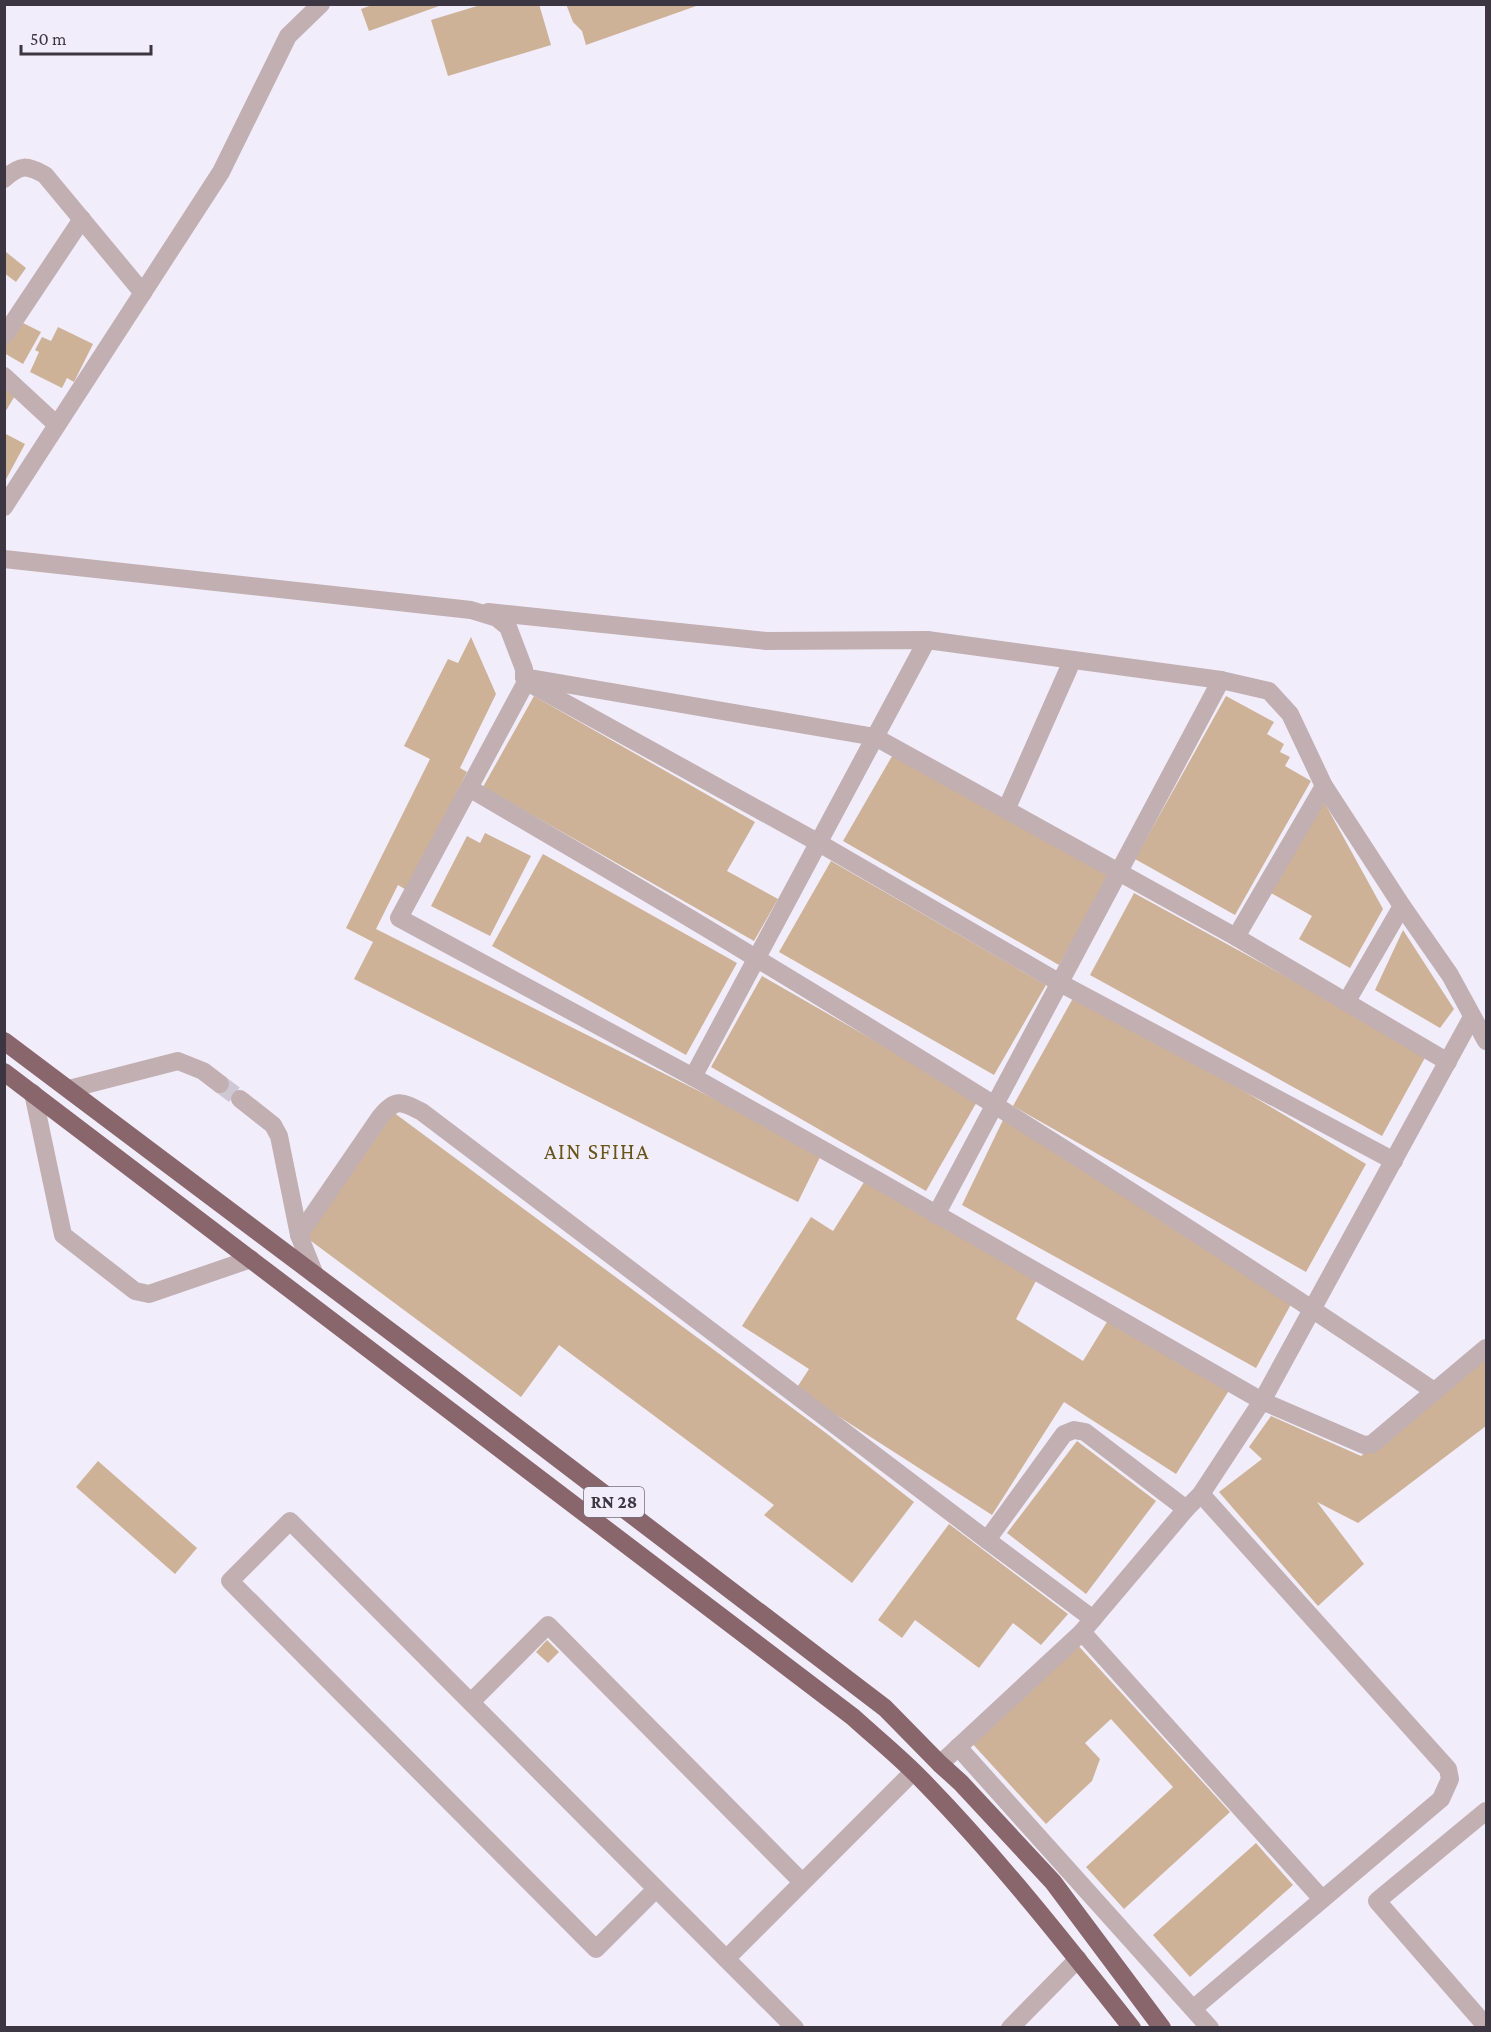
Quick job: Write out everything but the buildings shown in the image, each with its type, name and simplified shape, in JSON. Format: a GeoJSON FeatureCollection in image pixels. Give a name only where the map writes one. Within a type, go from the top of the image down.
{"type":"FeatureCollection","features":[{"type":"Feature","properties":{"kind":"highway","name":"RN 28"},"geometry":{"type":"LineString","coordinates":[[4,1041],[885,1708],[961,1783],[1053,1882],[1162,2028]]}},
{"type":"Feature","properties":{"kind":"highway","name":"RN 28"},"geometry":{"type":"LineString","coordinates":[[4,1072],[853,1717],[913,1772],[987,1850],[1132,2028]]}},
{"type":"Feature","properties":{"kind":"street"},"geometry":{"type":"LineString","coordinates":[[4,507],[220,172],[288,36],[321,4]]}},
{"type":"Feature","properties":{"kind":"street"},"geometry":{"type":"LineString","coordinates":[[4,178],[15,169],[30,166],[45,175],[143,293]]}},
{"type":"Feature","properties":{"kind":"street"},"geometry":{"type":"LineString","coordinates":[[4,336],[82,219]]}},
{"type":"Feature","properties":{"kind":"street"},"geometry":{"type":"LineString","coordinates":[[4,376],[57,425]]}},
{"type":"Feature","properties":{"kind":"street"},"geometry":{"type":"LineString","coordinates":[[4,559],[766,641],[927,640],[1221,680],[1269,691],[1290,714],[1324,786],[1450,975],[1486,1041]]}},
{"type":"Feature","properties":{"kind":"street"},"geometry":{"type":"LineString","coordinates":[[471,610],[497,618],[508,627],[524,669],[525,680],[399,918],[693,1077],[1262,1401],[1364,1445],[1372,1444],[1486,1348]]}},
{"type":"Feature","properties":{"kind":"street"},"geometry":{"type":"LineString","coordinates":[[693,1077],[927,640]]}},
{"type":"Feature","properties":{"kind":"street"},"geometry":{"type":"LineString","coordinates":[[1006,810],[1072,661]]}},
{"type":"Feature","properties":{"kind":"street"},"geometry":{"type":"LineString","coordinates":[[525,680],[875,737],[1236,938],[1448,1062]]}},
{"type":"Feature","properties":{"kind":"street"},"geometry":{"type":"LineString","coordinates":[[525,680],[819,843],[1060,983],[1394,1161]]}},
{"type":"Feature","properties":{"kind":"street"},"geometry":{"type":"LineString","coordinates":[[936,1215],[1221,680]]}},
{"type":"Feature","properties":{"kind":"street"},"geometry":{"type":"LineString","coordinates":[[1236,938],[1324,786]]}},
{"type":"Feature","properties":{"kind":"street"},"geometry":{"type":"LineString","coordinates":[[469,788],[757,958],[994,1104],[1314,1309],[1434,1391]]}},
{"type":"Feature","properties":{"kind":"street"},"geometry":{"type":"LineString","coordinates":[[1347,1001],[1402,906]]}},
{"type":"Feature","properties":{"kind":"street"},"geometry":{"type":"LineString","coordinates":[[940,1764],[1088,1625],[1201,1494],[1262,1401],[1472,1017]]}},
{"type":"Feature","properties":{"kind":"street"},"geometry":{"type":"LineString","coordinates":[[69,1089],[178,1061],[203,1071],[220,1084]]}},
{"type":"Feature","properties":{"kind":"street"},"geometry":{"type":"LineString","coordinates":[[33,1093],[63,1234],[135,1291],[149,1294],[251,1259]]}},
{"type":"Feature","properties":{"kind":"street"},"geometry":{"type":"LineString","coordinates":[[240,1099],[273,1125],[279,1136],[299,1235],[315,1275]]}},
{"type":"Feature","properties":{"kind":"street"},"geometry":{"type":"LineString","coordinates":[[299,1235],[380,1117],[390,1106],[400,1103],[422,1112],[987,1540],[1088,1625],[1322,1899]]}},
{"type":"Feature","properties":{"kind":"street"},"geometry":{"type":"LineString","coordinates":[[987,1540],[1064,1434],[1074,1430],[1085,1432],[1186,1509]]}},
{"type":"Feature","properties":{"kind":"street"},"geometry":{"type":"LineString","coordinates":[[1194,2008],[1441,1799],[1450,1779],[1448,1769],[1201,1494]]}},
{"type":"Feature","properties":{"kind":"street"},"geometry":{"type":"LineString","coordinates":[[656,1889],[596,1949],[230,1581],[290,1521],[795,2028]]}},
{"type":"Feature","properties":{"kind":"street"},"geometry":{"type":"LineString","coordinates":[[471,1702],[548,1625],[802,1882]]}},
{"type":"Feature","properties":{"kind":"street"},"geometry":{"type":"LineString","coordinates":[[958,1748],[1210,2028]]}},
{"type":"Feature","properties":{"kind":"street"},"geometry":{"type":"LineString","coordinates":[[726,1959],[913,1772]]}},
{"type":"Feature","properties":{"kind":"street"},"geometry":{"type":"LineString","coordinates":[[1486,1811],[1377,1902],[1486,2026]]}},
{"type":"Feature","properties":{"kind":"street"},"geometry":{"type":"LineString","coordinates":[[1010,2028],[1078,1959]]}},
{"type":"Feature","properties":{"kind":"tunnel"},"geometry":{"type":"LineString","coordinates":[[220,1084],[240,1099]]}},
{"type":"Feature","properties":{"kind":"district","name":"AIN SFIHA"},"geometry":{"type":"Point","coordinates":[597,1151]}}]}
